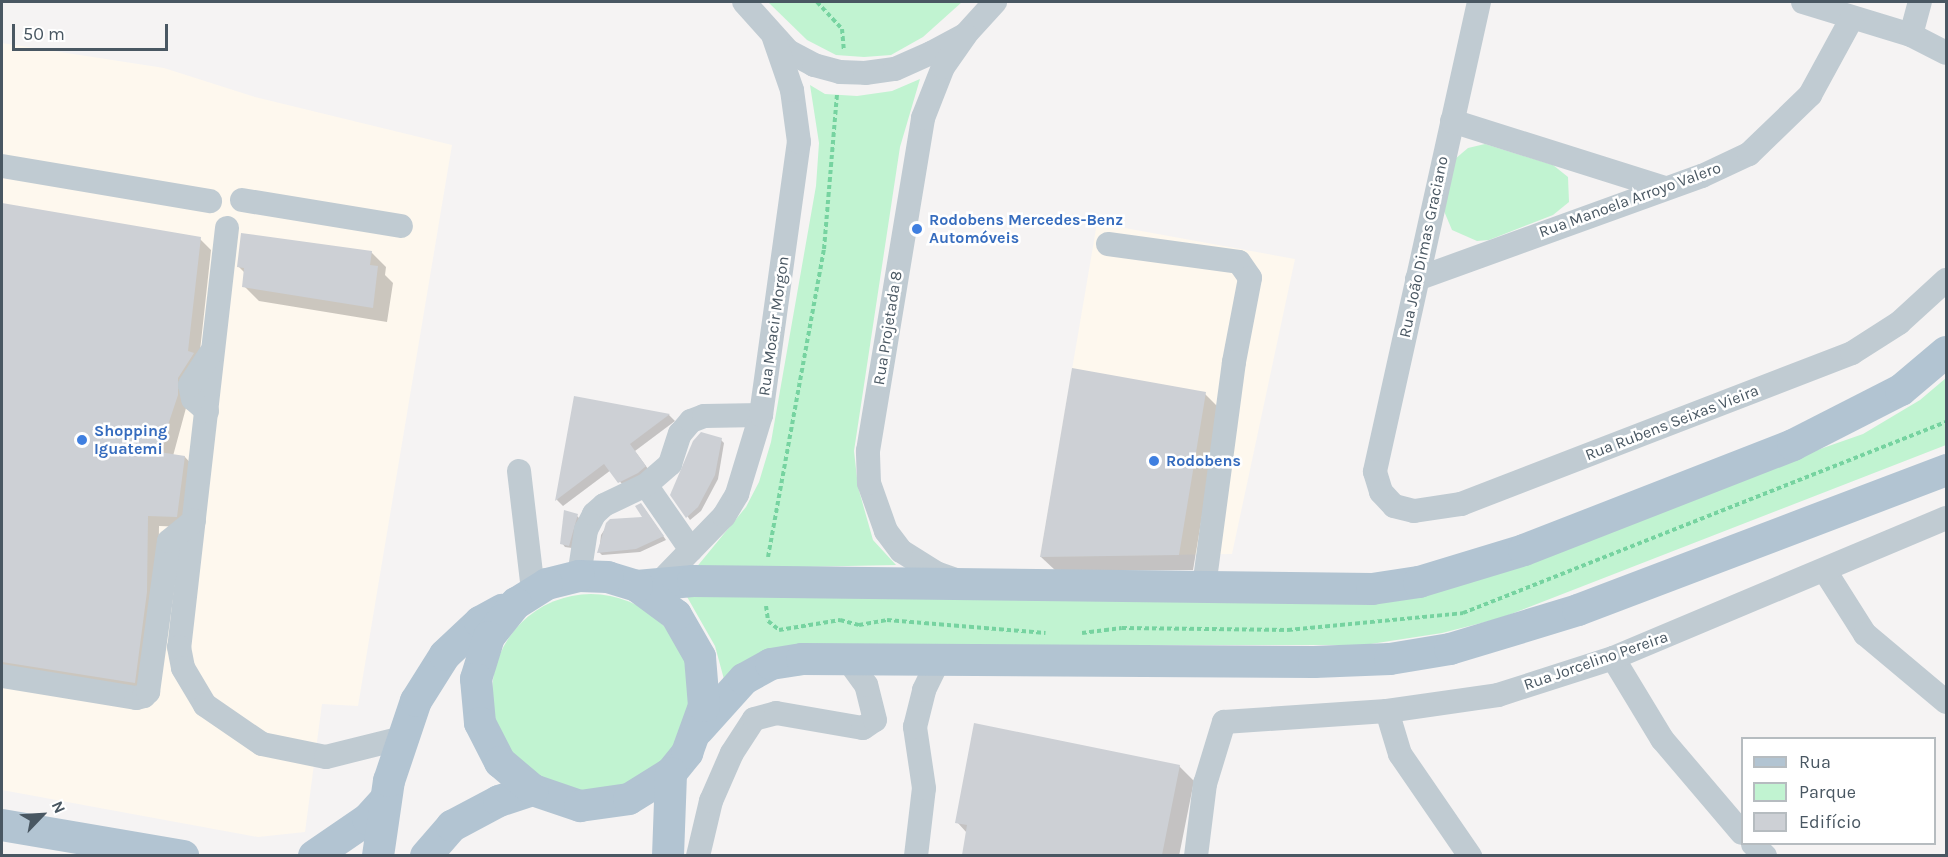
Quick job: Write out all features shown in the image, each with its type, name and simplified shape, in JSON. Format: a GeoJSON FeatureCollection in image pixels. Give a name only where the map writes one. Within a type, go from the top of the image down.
{"type":"FeatureCollection","features":[{"type":"Feature","properties":{"kind":"main road"},"geometry":{"type":"LineString","coordinates":[[378,855],[384,801],[402,738],[416,701],[445,654],[480,622],[524,597],[579,576],[608,577],[648,584],[967,583],[1204,588],[1372,588],[1419,582],[1476,565],[1793,445],[1901,390],[1947,352]]}},
{"type":"Feature","properties":{"kind":"main road"},"geometry":{"type":"LineString","coordinates":[[524,597],[489,637],[476,679],[476,701],[488,743],[515,778],[533,790],[580,806],[605,805],[637,796],[671,773],[698,730],[744,679],[771,664],[846,657],[1314,662],[1390,658],[1450,648],[1578,610],[1947,470]]}},
{"type":"Feature","properties":{"kind":"main road"},"geometry":{"type":"LineString","coordinates":[[648,584],[676,615],[700,657],[704,706],[698,730]]}},
{"type":"Feature","properties":{"kind":"main road"},"geometry":{"type":"LineString","coordinates":[[668,855],[671,773]]}},
{"type":"Feature","properties":{"kind":"main road"},"geometry":{"type":"LineString","coordinates":[[426,855],[459,821],[499,801],[533,790]]}},
{"type":"Feature","properties":{"kind":"main road"},"geometry":{"type":"LineString","coordinates":[[314,855],[368,819],[384,801]]}},
{"type":"Feature","properties":{"kind":"main road"},"geometry":{"type":"LineString","coordinates":[[2,825],[183,855]]}},
{"type":"Feature","properties":{"kind":"street"},"geometry":{"type":"LineString","coordinates":[[741,2],[774,39],[814,65],[840,72],[895,69],[965,35],[995,2]]}},
{"type":"Feature","properties":{"kind":"street","name":"Rua João Dimas Graciano"},"geometry":{"type":"LineString","coordinates":[[1381,492],[1375,472],[1479,2]]}},
{"type":"Feature","properties":{"kind":"street"},"geometry":{"type":"LineString","coordinates":[[1803,2],[1911,34],[1947,53]]}},
{"type":"Feature","properties":{"kind":"street"},"geometry":{"type":"LineString","coordinates":[[1911,34],[1920,2]]}},
{"type":"Feature","properties":{"kind":"street","name":"Rua Manoela Arroyo Valero"},"geometry":{"type":"LineString","coordinates":[[1416,279],[1702,176],[1749,154],[1786,122],[1810,95],[1852,18]]}},
{"type":"Feature","properties":{"kind":"street","name":"Rua Projetada 8"},"geometry":{"type":"LineString","coordinates":[[965,35],[943,67],[923,118],[868,452],[869,483],[886,531],[901,551],[918,562],[967,583]]}},
{"type":"Feature","properties":{"kind":"street","name":"Rua Moacir Morgon"},"geometry":{"type":"LineString","coordinates":[[648,584],[711,533],[737,495],[761,415],[799,142],[792,90],[774,39]]}},
{"type":"Feature","properties":{"kind":"street"},"geometry":{"type":"LineString","coordinates":[[1452,121],[1665,188]]}},
{"type":"Feature","properties":{"kind":"street"},"geometry":{"type":"LineString","coordinates":[[2,166],[210,201],[226,192],[242,200],[401,226]]}},
{"type":"Feature","properties":{"kind":"street"},"geometry":{"type":"LineString","coordinates":[[227,228],[243,218],[242,200]]}},
{"type":"Feature","properties":{"kind":"street"},"geometry":{"type":"LineString","coordinates":[[210,201],[211,220],[227,228]]}},
{"type":"Feature","properties":{"kind":"street"},"geometry":{"type":"LineString","coordinates":[[2,676],[136,698],[148,692],[171,616],[177,572],[194,522],[207,411],[193,399],[190,385],[214,347],[227,228]]}},
{"type":"Feature","properties":{"kind":"street"},"geometry":{"type":"LineString","coordinates":[[1108,244],[1239,262],[1250,278],[1234,362],[1204,588]]}},
{"type":"Feature","properties":{"kind":"street","name":"Rua Rubens Seixas Vieira"},"geometry":{"type":"LineString","coordinates":[[1381,492],[1394,506],[1414,511],[1461,504],[1852,353],[1899,323],[1947,280]]}},
{"type":"Feature","properties":{"kind":"street"},"geometry":{"type":"LineString","coordinates":[[579,576],[586,530],[594,514],[604,505],[646,485],[670,464],[680,434],[691,421],[704,416],[761,415]]}},
{"type":"Feature","properties":{"kind":"street"},"geometry":{"type":"LineString","coordinates":[[519,471],[524,597]]}},
{"type":"Feature","properties":{"kind":"street"},"geometry":{"type":"LineString","coordinates":[[646,485],[691,550]]}},
{"type":"Feature","properties":{"kind":"street","name":"Rua Jorcelino Pereira"},"geometry":{"type":"LineString","coordinates":[[1197,855],[1205,784],[1224,722],[1387,711],[1498,695],[1613,658],[1826,571],[1947,518]]}},
{"type":"Feature","properties":{"kind":"street"},"geometry":{"type":"LineString","coordinates":[[1826,571],[1865,634],[1947,702]]}},
{"type":"Feature","properties":{"kind":"street"},"geometry":{"type":"LineString","coordinates":[[171,616],[183,669],[205,705],[262,744],[326,758],[402,738]]}},
{"type":"Feature","properties":{"kind":"street"},"geometry":{"type":"LineString","coordinates":[[698,855],[711,801],[732,753],[754,719],[776,713],[862,728],[875,720],[866,685],[846,657]]}},
{"type":"Feature","properties":{"kind":"street"},"geometry":{"type":"LineString","coordinates":[[1613,658],[1662,739],[1741,830]]}},
{"type":"Feature","properties":{"kind":"street"},"geometry":{"type":"LineString","coordinates":[[916,855],[924,788],[915,727],[924,690],[939,659]]}},
{"type":"Feature","properties":{"kind":"street"},"geometry":{"type":"LineString","coordinates":[[1387,711],[1400,754],[1470,855]]}},
{"type":"Feature","properties":{"kind":"path"},"geometry":{"type":"LineString","coordinates":[[817,2],[842,29],[840,72],[824,249],[776,513],[767,582],[766,613],[779,630],[840,620],[859,625],[887,620],[1057,634]]}},
{"type":"Feature","properties":{"kind":"path"},"geometry":{"type":"LineString","coordinates":[[1078,633],[1122,628],[1288,630],[1463,613],[1947,422]]}},
{"type":"Feature","properties":{"kind":"shaded area"},"geometry":{"type":"Polygon","coordinates":[[[2,43],[164,68],[255,97],[452,145],[358,706],[322,704],[305,832],[258,837],[2,790],[2,43]]]}},
{"type":"Feature","properties":{"kind":"shaded area","name":"Rodobens"},"geometry":{"type":"Polygon","coordinates":[[[1097,223],[1295,259],[1232,554],[1040,557],[1097,223]]]}},
{"type":"Feature","properties":{"kind":"green space"},"geometry":{"type":"Polygon","coordinates":[[[768,2],[962,2],[923,37],[891,55],[864,57],[836,55],[807,40],[768,2]]]}},
{"type":"Feature","properties":{"kind":"green space"},"geometry":{"type":"Polygon","coordinates":[[[920,79],[900,147],[854,451],[858,487],[873,540],[896,565],[695,569],[746,507],[759,482],[771,442],[816,186],[819,143],[810,85],[825,94],[857,96],[892,91],[920,79]]]}},
{"type":"Feature","properties":{"kind":"green space"},"geometry":{"type":"Polygon","coordinates":[[[1485,144],[1553,165],[1568,177],[1569,202],[1553,215],[1489,240],[1477,241],[1452,230],[1444,211],[1455,159],[1468,148],[1485,144]]]}},
{"type":"Feature","properties":{"kind":"green space"},"geometry":{"type":"Polygon","coordinates":[[[1946,378],[1946,445],[1501,618],[1442,633],[1364,645],[1088,645],[725,683],[715,646],[686,595],[1350,599],[1691,494],[1863,434],[1920,400],[1946,378]]]}},
{"type":"Feature","properties":{"kind":"green space"},"geometry":{"type":"Polygon","coordinates":[[[591,594],[610,596],[629,602],[646,611],[661,623],[673,638],[682,655],[688,674],[690,693],[688,712],[682,731],[673,748],[661,763],[646,775],[629,784],[610,790],[591,792],[572,790],[553,784],[536,775],[521,763],[509,748],[500,731],[494,712],[492,693],[494,674],[500,655],[509,638],[521,623],[536,611],[553,602],[572,596],[591,594]]]}},
{"type":"Feature","properties":{"kind":"building","name":"Shopping Iguatemi"},"geometry":{"type":"Polygon","coordinates":[[[2,203],[201,237],[188,351],[194,353],[178,378],[178,395],[159,452],[185,456],[177,517],[148,516],[147,592],[135,683],[2,662],[2,203]]]}},
{"type":"Feature","properties":{"kind":"building"},"geometry":{"type":"Polygon","coordinates":[[[241,233],[372,251],[370,265],[378,266],[373,308],[242,287],[244,268],[237,267],[241,233]]]}},
{"type":"Feature","properties":{"kind":"building"},"geometry":{"type":"Polygon","coordinates":[[[1072,368],[1206,392],[1179,555],[1040,557],[1072,368]]]}},
{"type":"Feature","properties":{"kind":"building"},"geometry":{"type":"Polygon","coordinates":[[[574,396],[670,414],[630,444],[646,466],[638,473],[618,483],[604,464],[555,501],[574,396]]]}},
{"type":"Feature","properties":{"kind":"building"},"geometry":{"type":"Polygon","coordinates":[[[701,432],[722,438],[715,475],[698,507],[686,518],[670,495],[693,441],[701,432]]]}},
{"type":"Feature","properties":{"kind":"building"},"geometry":{"type":"Polygon","coordinates":[[[641,503],[664,536],[636,549],[597,553],[606,523],[610,519],[642,517],[635,506],[641,503]]]}},
{"type":"Feature","properties":{"kind":"building"},"geometry":{"type":"Polygon","coordinates":[[[564,510],[578,514],[569,546],[560,544],[564,510]]]}},
{"type":"Feature","properties":{"kind":"building"},"geometry":{"type":"Polygon","coordinates":[[[974,723],[1180,765],[1162,855],[962,855],[967,825],[955,823],[974,723]]]}},
{"type":"Feature","properties":{"kind":"place","name":"Rodobens Mercedes-Benz Automóveis"},"geometry":{"type":"Point","coordinates":[917,229]}},
{"type":"Feature","properties":{"kind":"place","name":"Shopping Iguatemi"},"geometry":{"type":"Point","coordinates":[82,440]}},
{"type":"Feature","properties":{"kind":"place","name":"Rodobens"},"geometry":{"type":"Point","coordinates":[1154,461]}}]}
